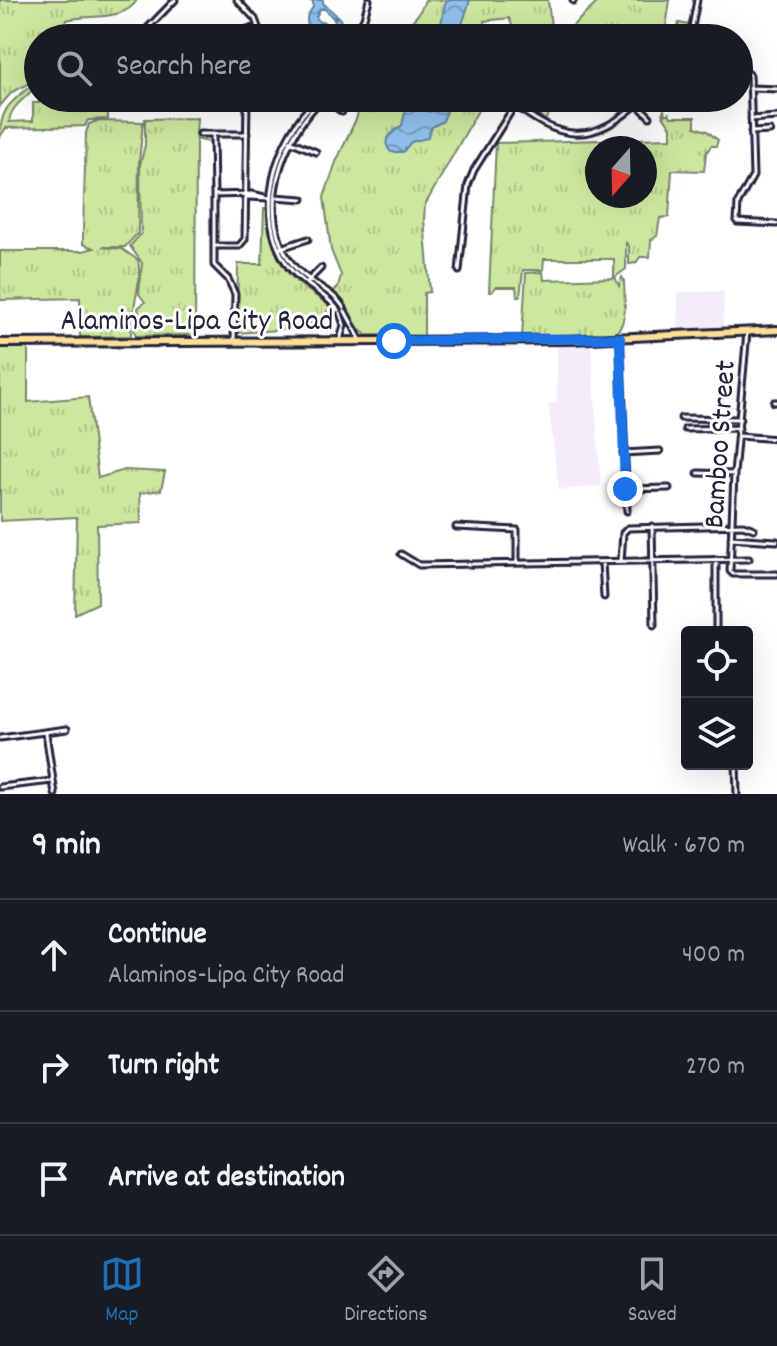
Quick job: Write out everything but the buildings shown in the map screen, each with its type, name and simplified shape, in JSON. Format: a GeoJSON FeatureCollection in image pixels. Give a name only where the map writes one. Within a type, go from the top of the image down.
{"type":"FeatureCollection","features":[{"type":"Feature","properties":{"kind":"main road","name":"Alaminos-Lipa City Road"},"geometry":{"type":"LineString","coordinates":[[0,343],[620,338],[777,330]]}},
{"type":"Feature","properties":{"kind":"street"},"geometry":{"type":"LineString","coordinates":[[152,24],[175,0]]}},
{"type":"Feature","properties":{"kind":"street"},"geometry":{"type":"LineString","coordinates":[[237,0],[250,11],[255,24]]}},
{"type":"Feature","properties":{"kind":"street"},"geometry":{"type":"LineString","coordinates":[[360,24],[369,0]]}},
{"type":"Feature","properties":{"kind":"street"},"geometry":{"type":"LineString","coordinates":[[693,24],[697,0]]}},
{"type":"Feature","properties":{"kind":"street"},"geometry":{"type":"LineString","coordinates":[[753,88],[777,89]]}},
{"type":"Feature","properties":{"kind":"street"},"geometry":{"type":"LineString","coordinates":[[214,246],[243,243],[247,112]]}},
{"type":"Feature","properties":{"kind":"street"},"geometry":{"type":"LineString","coordinates":[[310,112],[288,140],[272,197],[280,248],[306,282],[338,300],[344,329],[340,341]]}},
{"type":"Feature","properties":{"kind":"street"},"geometry":{"type":"LineString","coordinates":[[459,271],[468,185],[475,168],[511,112]]}},
{"type":"Feature","properties":{"kind":"street"},"geometry":{"type":"LineString","coordinates":[[526,112],[564,132],[581,134],[605,128],[626,112]]}},
{"type":"Feature","properties":{"kind":"street"},"geometry":{"type":"LineString","coordinates":[[645,112],[650,117]]}},
{"type":"Feature","properties":{"kind":"street"},"geometry":{"type":"LineString","coordinates":[[751,112],[753,176],[738,203],[737,222],[777,224]]}},
{"type":"Feature","properties":{"kind":"street"},"geometry":{"type":"LineString","coordinates":[[751,119],[777,117]]}},
{"type":"Feature","properties":{"kind":"street"},"geometry":{"type":"LineString","coordinates":[[751,132],[770,131]]}},
{"type":"Feature","properties":{"kind":"street"},"geometry":{"type":"LineString","coordinates":[[200,134],[247,134]]}},
{"type":"Feature","properties":{"kind":"street"},"geometry":{"type":"LineString","coordinates":[[213,134],[215,268],[228,279],[235,296],[234,341]]}},
{"type":"Feature","properties":{"kind":"street"},"geometry":{"type":"LineString","coordinates":[[288,140],[316,152]]}},
{"type":"Feature","properties":{"kind":"street"},"geometry":{"type":"LineString","coordinates":[[214,195],[303,199]]}},
{"type":"Feature","properties":{"kind":"street"},"geometry":{"type":"LineString","coordinates":[[280,248],[308,239]]}},
{"type":"Feature","properties":{"kind":"street"},"geometry":{"type":"LineString","coordinates":[[306,282],[321,268]]}},
{"type":"Feature","properties":{"kind":"street"},"geometry":{"type":"LineString","coordinates":[[342,313],[361,341]]}},
{"type":"Feature","properties":{"kind":"street","name":"Bamboo Street"},"geometry":{"type":"LineString","coordinates":[[730,559],[747,332]]}},
{"type":"Feature","properties":{"kind":"street"},"geometry":{"type":"LineString","coordinates":[[620,338],[627,511]]}},
{"type":"Feature","properties":{"kind":"street"},"geometry":{"type":"LineString","coordinates":[[681,418],[740,419]]}},
{"type":"Feature","properties":{"kind":"street"},"geometry":{"type":"LineString","coordinates":[[685,429],[739,428]]}},
{"type":"Feature","properties":{"kind":"street"},"geometry":{"type":"LineString","coordinates":[[739,436],[777,439]]}},
{"type":"Feature","properties":{"kind":"street"},"geometry":{"type":"LineString","coordinates":[[623,453],[660,451]]}},
{"type":"Feature","properties":{"kind":"street"},"geometry":{"type":"LineString","coordinates":[[698,473],[734,474]]}},
{"type":"Feature","properties":{"kind":"street"},"geometry":{"type":"LineString","coordinates":[[625,489],[669,488]]}},
{"type":"Feature","properties":{"kind":"street"},"geometry":{"type":"LineString","coordinates":[[621,561],[625,529],[747,525],[754,529]]}},
{"type":"Feature","properties":{"kind":"street"},"geometry":{"type":"LineString","coordinates":[[652,526],[654,625]]}},
{"type":"Feature","properties":{"kind":"street"},"geometry":{"type":"LineString","coordinates":[[456,527],[517,530],[517,563]]}},
{"type":"Feature","properties":{"kind":"street"},"geometry":{"type":"LineString","coordinates":[[731,538],[777,541]]}},
{"type":"Feature","properties":{"kind":"street"},"geometry":{"type":"LineString","coordinates":[[401,554],[419,565],[749,559]]}},
{"type":"Feature","properties":{"kind":"street"},"geometry":{"type":"LineString","coordinates":[[716,559],[716,626]]}},
{"type":"Feature","properties":{"kind":"street"},"geometry":{"type":"LineString","coordinates":[[730,559],[733,574],[777,574]]}},
{"type":"Feature","properties":{"kind":"street"},"geometry":{"type":"LineString","coordinates":[[602,562],[604,597]]}},
{"type":"Feature","properties":{"kind":"street"},"geometry":{"type":"LineString","coordinates":[[0,738],[67,729]]}},
{"type":"Feature","properties":{"kind":"street"},"geometry":{"type":"LineString","coordinates":[[46,733],[55,794]]}},
{"type":"Feature","properties":{"kind":"street"},"geometry":{"type":"LineString","coordinates":[[736,770],[737,794]]}},
{"type":"Feature","properties":{"kind":"street"},"geometry":{"type":"LineString","coordinates":[[0,787],[54,781]]}},
{"type":"Feature","properties":{"kind":"shaded area"},"geometry":{"type":"Polygon","coordinates":[[[724,291],[723,326],[717,326],[717,330],[678,333],[678,292],[724,291]]]}},
{"type":"Feature","properties":{"kind":"shaded area"},"geometry":{"type":"Polygon","coordinates":[[[591,340],[601,486],[559,490],[548,404],[557,403],[557,342],[591,340]]]}},
{"type":"Feature","properties":{"kind":"green space"},"geometry":{"type":"Polygon","coordinates":[[[0,0],[137,0],[124,12],[115,14],[76,18],[67,20],[65,24],[24,24],[24,86],[12,92],[0,106],[0,0]]]}},
{"type":"Feature","properties":{"kind":"green space"},"geometry":{"type":"Polygon","coordinates":[[[425,0],[548,0],[551,24],[511,24],[509,18],[484,21],[484,24],[409,24],[425,0]]]}},
{"type":"Feature","properties":{"kind":"green space"},"geometry":{"type":"Polygon","coordinates":[[[600,0],[670,0],[666,24],[574,24],[600,0]]]}},
{"type":"Feature","properties":{"kind":"green space"},"geometry":{"type":"Polygon","coordinates":[[[24,92],[24,98],[16,106],[9,122],[33,121],[33,112],[108,112],[108,119],[88,120],[85,126],[6,128],[0,137],[2,119],[13,101],[24,92]]]}},
{"type":"Feature","properties":{"kind":"green space"},"geometry":{"type":"Polygon","coordinates":[[[358,112],[477,112],[425,205],[430,292],[424,293],[424,336],[366,335],[333,292],[341,275],[331,250],[324,197],[358,112]]]}},
{"type":"Feature","properties":{"kind":"green space"},"geometry":{"type":"Polygon","coordinates":[[[533,112],[551,112],[545,120],[533,112]]]}},
{"type":"Feature","properties":{"kind":"green space"},"geometry":{"type":"Polygon","coordinates":[[[663,112],[671,117],[695,117],[695,127],[707,131],[718,140],[716,146],[711,146],[706,153],[704,171],[672,170],[669,217],[660,218],[657,236],[651,240],[650,257],[640,257],[636,263],[629,264],[629,246],[626,243],[626,269],[615,277],[619,286],[622,277],[624,280],[625,310],[619,330],[612,334],[593,333],[589,337],[522,337],[526,273],[543,272],[544,280],[614,278],[614,259],[544,259],[543,270],[523,270],[520,297],[517,297],[516,287],[496,287],[489,292],[496,143],[585,140],[585,208],[657,208],[657,138],[671,138],[671,127],[663,112]]]}},
{"type":"Feature","properties":{"kind":"green space"},"geometry":{"type":"Polygon","coordinates":[[[197,118],[196,136],[211,140],[196,139],[195,335],[136,336],[134,329],[140,318],[138,308],[145,302],[139,294],[142,263],[130,246],[141,234],[140,165],[145,145],[145,119],[197,118]]]}},
{"type":"Feature","properties":{"kind":"green space"},"geometry":{"type":"Polygon","coordinates":[[[97,121],[143,122],[138,233],[125,247],[102,247],[122,249],[138,260],[139,278],[131,336],[80,337],[80,298],[0,300],[0,251],[83,251],[94,248],[83,244],[83,231],[86,133],[89,124],[97,121]]]}},
{"type":"Feature","properties":{"kind":"green space"},"geometry":{"type":"Polygon","coordinates":[[[264,208],[267,209],[272,242],[287,271],[333,310],[319,320],[319,328],[311,323],[278,330],[237,333],[238,264],[262,264],[264,208]]]}},
{"type":"Feature","properties":{"kind":"green space"},"geometry":{"type":"Polygon","coordinates":[[[0,347],[28,348],[28,402],[88,397],[98,478],[125,470],[165,472],[161,490],[140,493],[141,523],[97,525],[98,603],[75,614],[77,517],[0,521],[0,347]]]}},
{"type":"Feature","properties":{"kind":"water"},"geometry":{"type":"Polygon","coordinates":[[[308,0],[323,0],[336,15],[333,18],[325,9],[320,9],[316,17],[326,24],[307,24],[313,2],[308,0]]]}},
{"type":"Feature","properties":{"kind":"water"},"geometry":{"type":"Polygon","coordinates":[[[446,0],[470,0],[462,24],[441,24],[446,0]]]}},
{"type":"Feature","properties":{"kind":"water"},"geometry":{"type":"Polygon","coordinates":[[[405,112],[447,112],[443,121],[432,127],[427,138],[411,142],[403,152],[391,152],[387,140],[402,125],[405,112]]]}},
{"type":"Feature","properties":{"kind":"route"},"geometry":{"type":"LineString","coordinates":[[394,341],[620,338],[625,489]]}}]}
